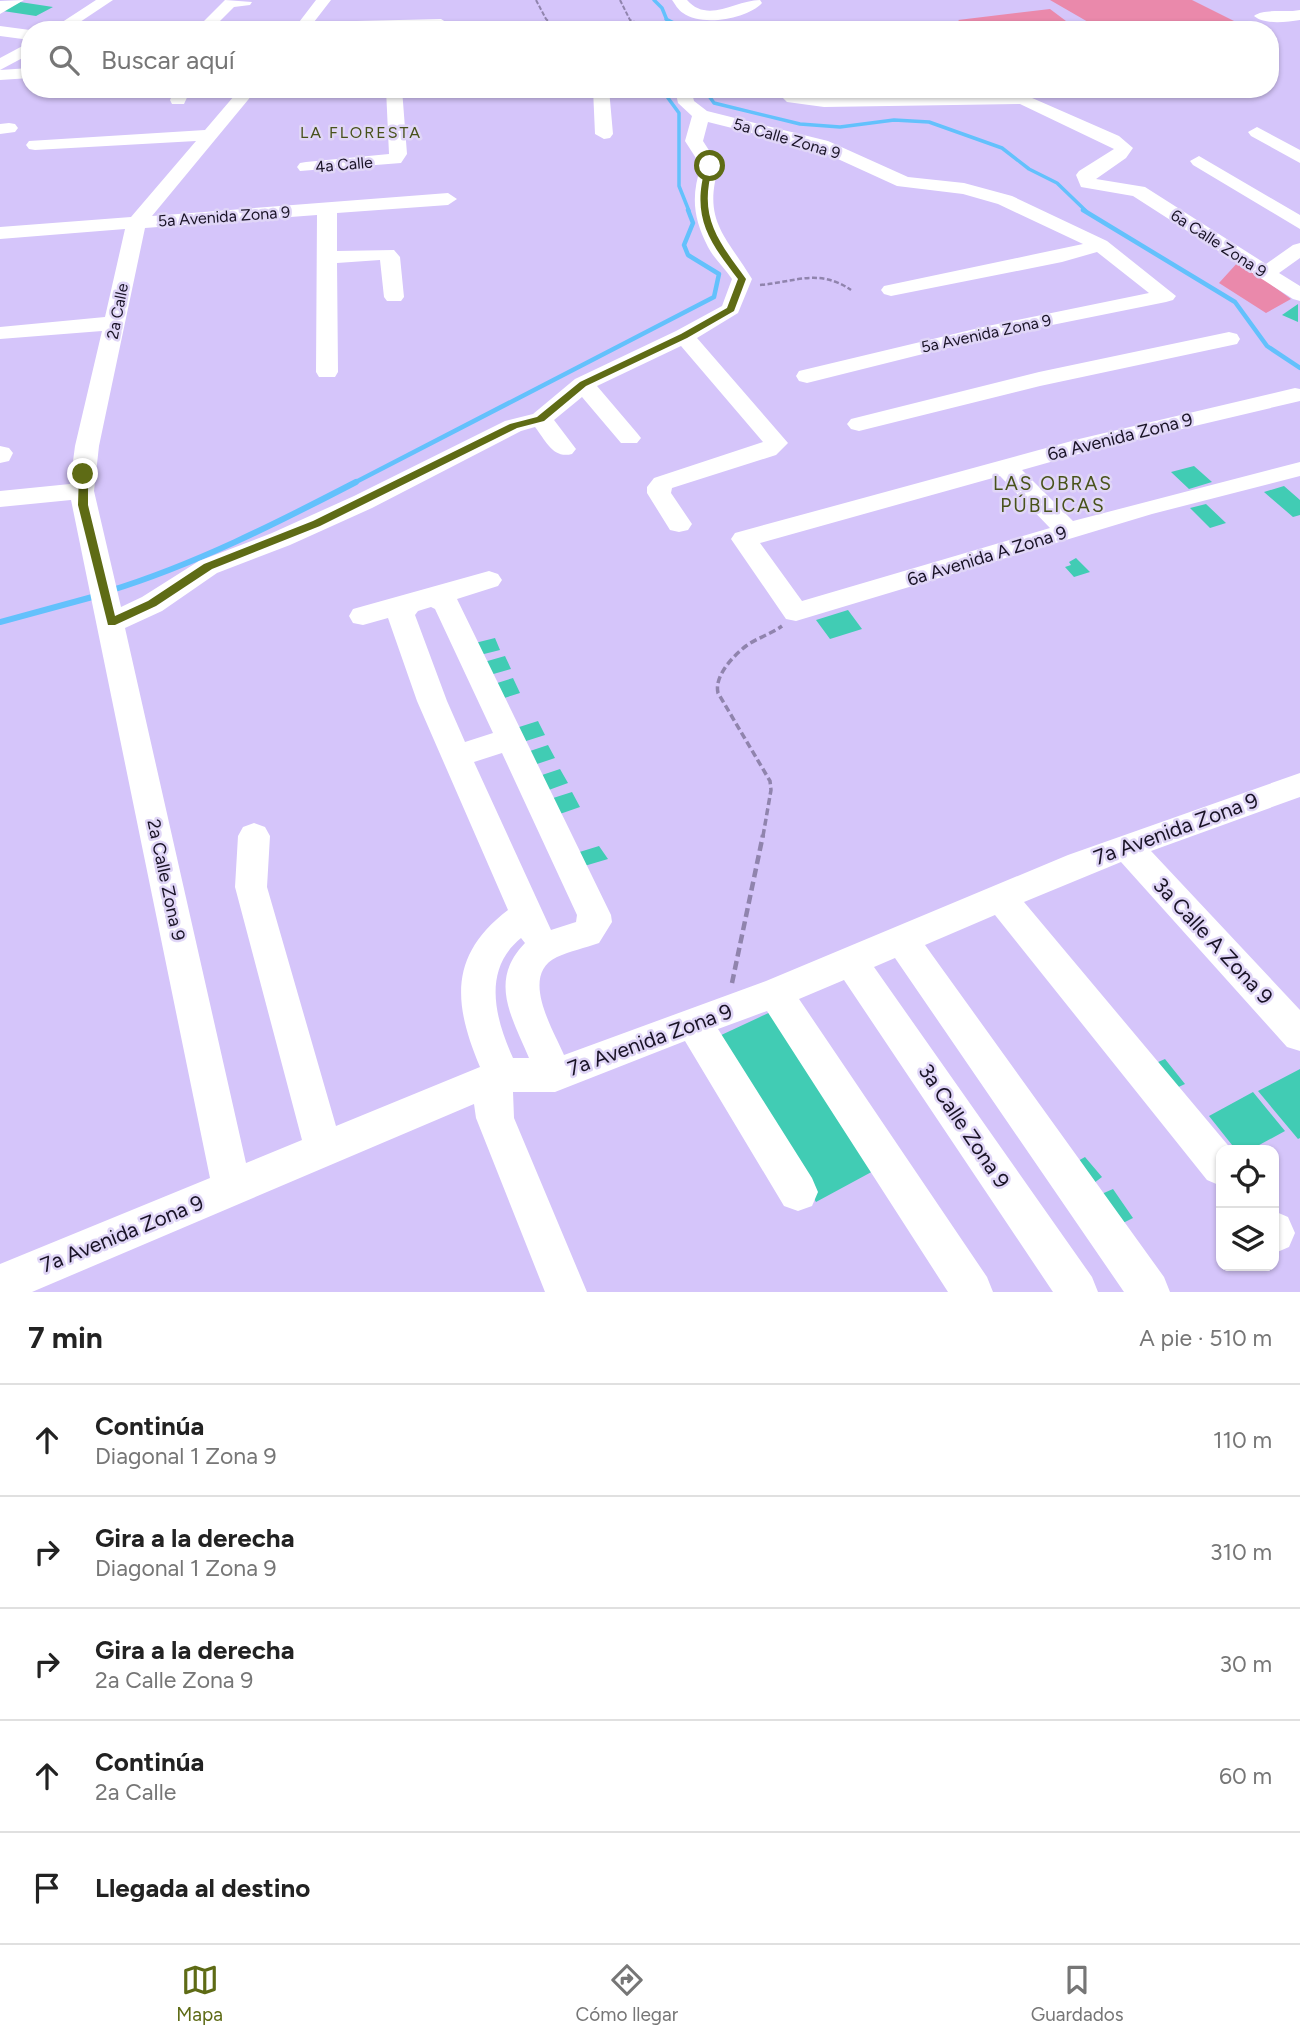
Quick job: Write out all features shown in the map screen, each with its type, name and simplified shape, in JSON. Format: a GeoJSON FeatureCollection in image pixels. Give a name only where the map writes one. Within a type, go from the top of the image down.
{"type":"FeatureCollection","features":[{"type":"Feature","properties":{"kind":"main road"},"geometry":{"type":"LineString","coordinates":[[0,8],[15,0]]}},
{"type":"Feature","properties":{"kind":"street"},"geometry":{"type":"LineString","coordinates":[[72,21],[106,0]]}},
{"type":"Feature","properties":{"kind":"street"},"geometry":{"type":"LineString","coordinates":[[307,21],[324,0]]}},
{"type":"Feature","properties":{"kind":"street"},"geometry":{"type":"LineString","coordinates":[[679,0],[687,10],[699,15]]}},
{"type":"Feature","properties":{"kind":"street"},"geometry":{"type":"LineString","coordinates":[[689,21],[699,15],[756,9]]}},
{"type":"Feature","properties":{"kind":"street"},"geometry":{"type":"LineString","coordinates":[[1270,14],[1285,19],[1300,15]]}},
{"type":"Feature","properties":{"kind":"street"},"geometry":{"type":"LineString","coordinates":[[0,31],[21,34]]}},
{"type":"Feature","properties":{"kind":"street"},"geometry":{"type":"LineString","coordinates":[[1,67],[21,63]]}},
{"type":"Feature","properties":{"kind":"street"},"geometry":{"type":"LineString","coordinates":[[1,67],[21,63]]}},
{"type":"Feature","properties":{"kind":"street","name":"2a Calle"},"geometry":{"type":"LineString","coordinates":[[98,572],[82,491],[87,446],[136,223],[241,98]]}},
{"type":"Feature","properties":{"kind":"street","name":"4a Calle"},"geometry":{"type":"LineString","coordinates":[[306,167],[395,159],[398,154],[395,98]]}},
{"type":"Feature","properties":{"kind":"street"},"geometry":{"type":"LineString","coordinates":[[602,98],[604,134]]}},
{"type":"Feature","properties":{"kind":"street"},"geometry":{"type":"LineString","coordinates":[[110,620],[152,604],[208,567],[317,524],[513,426],[541,419],[583,384],[684,336],[731,309],[741,285],[740,274],[718,247],[703,208],[703,188],[710,166],[694,141],[701,114],[686,103],[685,98]]}},
{"type":"Feature","properties":{"kind":"street","name":"6a Calle Zona 9"},"geometry":{"type":"LineString","coordinates":[[792,98],[824,102],[1026,100],[1114,140],[1124,148],[1120,154],[1085,175],[1088,183],[1138,191],[1300,295]]}},
{"type":"Feature","properties":{"kind":"street","name":"5a Calle Zona 9"},"geometry":{"type":"LineString","coordinates":[[701,114],[822,145],[904,182],[964,189],[1005,200],[1100,245],[1166,296]]}},
{"type":"Feature","properties":{"kind":"street"},"geometry":{"type":"LineString","coordinates":[[1257,132],[1300,158]]}},
{"type":"Feature","properties":{"kind":"street"},"geometry":{"type":"LineString","coordinates":[[34,145],[210,135]]}},
{"type":"Feature","properties":{"kind":"street"},"geometry":{"type":"LineString","coordinates":[[1199,161],[1300,223]]}},
{"type":"Feature","properties":{"kind":"street","name":"5a Avenida Zona 9"},"geometry":{"type":"LineString","coordinates":[[0,233],[448,199]]}},
{"type":"Feature","properties":{"kind":"street"},"geometry":{"type":"LineString","coordinates":[[327,208],[327,372]]}},
{"type":"Feature","properties":{"kind":"street"},"geometry":{"type":"LineString","coordinates":[[891,290],[1062,256],[1100,245]]}},
{"type":"Feature","properties":{"kind":"street"},"geometry":{"type":"LineString","coordinates":[[1271,276],[1300,249]]}},
{"type":"Feature","properties":{"kind":"street"},"geometry":{"type":"LineString","coordinates":[[326,258],[387,254],[390,257],[394,297]]}},
{"type":"Feature","properties":{"kind":"street"},"geometry":{"type":"LineString","coordinates":[[1271,276],[1300,262]]}},
{"type":"Feature","properties":{"kind":"street","name":"5a Avenida Zona 9"},"geometry":{"type":"LineString","coordinates":[[807,376],[983,333],[1166,296]]}},
{"type":"Feature","properties":{"kind":"street"},"geometry":{"type":"LineString","coordinates":[[0,333],[115,323]]}},
{"type":"Feature","properties":{"kind":"street"},"geometry":{"type":"LineString","coordinates":[[679,524],[660,494],[659,487],[663,483],[775,446],[774,440],[684,336]]}},
{"type":"Feature","properties":{"kind":"street"},"geometry":{"type":"LineString","coordinates":[[859,424],[1039,379],[1229,340]]}},
{"type":"Feature","properties":{"kind":"street"},"geometry":{"type":"LineString","coordinates":[[583,384],[629,438]]}},
{"type":"Feature","properties":{"kind":"street","name":"6a Avenida Zona 9"},"geometry":{"type":"LineString","coordinates":[[796,612],[744,539],[1004,466],[1295,395]]}},
{"type":"Feature","properties":{"kind":"street"},"geometry":{"type":"LineString","coordinates":[[541,419],[564,449]]}},
{"type":"Feature","properties":{"kind":"street"},"geometry":{"type":"LineString","coordinates":[[1004,466],[1068,531]]}},
{"type":"Feature","properties":{"kind":"street","name":"6a Avenida A Zona 9"},"geometry":{"type":"LineString","coordinates":[[796,612],[1068,531],[1300,469]]}},
{"type":"Feature","properties":{"kind":"street"},"geometry":{"type":"LineString","coordinates":[[0,499],[82,491]]}},
{"type":"Feature","properties":{"kind":"street","name":"2a Calle Zona 9"},"geometry":{"type":"LineString","coordinates":[[98,572],[232,1189]]}},
{"type":"Feature","properties":{"kind":"street"},"geometry":{"type":"LineString","coordinates":[[489,580],[446,592],[437,598],[408,604],[402,609],[401,615],[432,701],[542,947]]}},
{"type":"Feature","properties":{"kind":"street"},"geometry":{"type":"LineString","coordinates":[[437,598],[446,603],[595,922],[587,933],[542,947],[524,971],[521,993],[524,1007],[555,1075]]}},
{"type":"Feature","properties":{"kind":"street"},"geometry":{"type":"LineString","coordinates":[[363,616],[389,608],[402,609]]}},
{"type":"Feature","properties":{"kind":"street"},"geometry":{"type":"LineString","coordinates":[[456,756],[511,739]]}},
{"type":"Feature","properties":{"kind":"street","name":"7a Avenida Zona 9"},"geometry":{"type":"LineString","coordinates":[[0,1285],[324,1152],[502,1075],[555,1075],[759,1000],[1079,864],[1300,785]]}},
{"type":"Feature","properties":{"kind":"street"},"geometry":{"type":"LineString","coordinates":[[254,836],[251,887],[256,910],[324,1152]]}},
{"type":"Feature","properties":{"kind":"street","name":"3a Calle A Zona 9"},"geometry":{"type":"LineString","coordinates":[[1126,847],[1300,1035]]}},
{"type":"Feature","properties":{"kind":"street"},"geometry":{"type":"LineString","coordinates":[[1002,899],[1216,1161]]}},
{"type":"Feature","properties":{"kind":"street"},"geometry":{"type":"LineString","coordinates":[[526,915],[493,942],[482,958],[477,975],[481,1020],[502,1075],[494,1088],[492,1102],[495,1118],[566,1292]]}},
{"type":"Feature","properties":{"kind":"street"},"geometry":{"type":"LineString","coordinates":[[901,939],[1149,1292]]}},
{"type":"Feature","properties":{"kind":"street","name":"3a Calle Zona 9"},"geometry":{"type":"LineString","coordinates":[[851,961],[1077,1292]]}},
{"type":"Feature","properties":{"kind":"street"},"geometry":{"type":"LineString","coordinates":[[759,1000],[972,1292]]}},
{"type":"Feature","properties":{"kind":"street"},"geometry":{"type":"LineString","coordinates":[[694,1023],[798,1192]]}},
{"type":"Feature","properties":{"kind":"path"},"geometry":{"type":"LineString","coordinates":[[536,0],[547,21]]}},
{"type":"Feature","properties":{"kind":"path"},"geometry":{"type":"LineString","coordinates":[[620,0],[633,21]]}},
{"type":"Feature","properties":{"kind":"path"},"geometry":{"type":"LineString","coordinates":[[741,285],[778,284],[828,276],[836,278],[851,290]]}},
{"type":"Feature","properties":{"kind":"path"},"geometry":{"type":"LineString","coordinates":[[759,1000],[735,993],[732,980],[755,882],[771,790],[770,781],[718,693],[716,684],[720,675],[747,645],[778,629],[796,612]]}},
{"type":"Feature","properties":{"kind":"shaded area"},"geometry":{"type":"Polygon","coordinates":[[[1050,0],[1192,0],[1234,21],[1086,21],[1050,0]]]}},
{"type":"Feature","properties":{"kind":"shaded area"},"geometry":{"type":"Polygon","coordinates":[[[1050,9],[1066,21],[959,21],[1050,9]]]}},
{"type":"Feature","properties":{"kind":"shaded area"},"geometry":{"type":"Polygon","coordinates":[[[1239,261],[1291,299],[1266,313],[1219,283],[1239,261]]]}},
{"type":"Feature","properties":{"kind":"building"},"geometry":{"type":"Polygon","coordinates":[[[20,2],[53,7],[36,16],[3,11],[20,2]]]}},
{"type":"Feature","properties":{"kind":"building"},"geometry":{"type":"Polygon","coordinates":[[[1298,304],[1298,322],[1282,315],[1298,304]]]}},
{"type":"Feature","properties":{"kind":"building"},"geometry":{"type":"Polygon","coordinates":[[[1194,466],[1212,482],[1189,489],[1171,472],[1194,466]]]}},
{"type":"Feature","properties":{"kind":"building"},"geometry":{"type":"Polygon","coordinates":[[[1284,486],[1300,500],[1300,515],[1293,517],[1264,492],[1284,486]]]}},
{"type":"Feature","properties":{"kind":"building"},"geometry":{"type":"Polygon","coordinates":[[[1206,504],[1226,523],[1210,528],[1190,508],[1206,504]]]}},
{"type":"Feature","properties":{"kind":"building"},"geometry":{"type":"Polygon","coordinates":[[[1076,558],[1090,572],[1074,577],[1065,567],[1071,565],[1069,562],[1076,558]]]}},
{"type":"Feature","properties":{"kind":"building"},"geometry":{"type":"Polygon","coordinates":[[[848,610],[862,629],[830,639],[816,620],[848,610]]]}},
{"type":"Feature","properties":{"kind":"building"},"geometry":{"type":"Polygon","coordinates":[[[495,638],[500,650],[480,655],[475,643],[495,638]]]}},
{"type":"Feature","properties":{"kind":"building"},"geometry":{"type":"Polygon","coordinates":[[[505,656],[511,669],[490,675],[484,662],[505,656]]]}},
{"type":"Feature","properties":{"kind":"building"},"geometry":{"type":"Polygon","coordinates":[[[513,678],[520,693],[501,699],[494,684],[513,678]]]}},
{"type":"Feature","properties":{"kind":"building"},"geometry":{"type":"Polygon","coordinates":[[[538,721],[545,735],[523,742],[516,728],[538,721]]]}},
{"type":"Feature","properties":{"kind":"building"},"geometry":{"type":"Polygon","coordinates":[[[548,745],[555,758],[534,765],[527,752],[548,745]]]}},
{"type":"Feature","properties":{"kind":"building"},"geometry":{"type":"Polygon","coordinates":[[[560,769],[568,783],[546,791],[539,776],[560,769]]]}},
{"type":"Feature","properties":{"kind":"building"},"geometry":{"type":"Polygon","coordinates":[[[572,792],[580,807],[557,815],[550,799],[572,792]]]}},
{"type":"Feature","properties":{"kind":"building"},"geometry":{"type":"Polygon","coordinates":[[[599,846],[608,859],[581,867],[573,854],[599,846]]]}},
{"type":"Feature","properties":{"kind":"building"},"geometry":{"type":"Polygon","coordinates":[[[775,1010],[877,1169],[816,1202],[717,1037],[775,1010]]]}},
{"type":"Feature","properties":{"kind":"building"},"geometry":{"type":"Polygon","coordinates":[[[1165,1059],[1185,1084],[1168,1092],[1149,1066],[1165,1059]]]}},
{"type":"Feature","properties":{"kind":"building"},"geometry":{"type":"Polygon","coordinates":[[[1300,1069],[1300,1138],[1298,1139],[1258,1091],[1300,1069]]]}},
{"type":"Feature","properties":{"kind":"building"},"geometry":{"type":"Polygon","coordinates":[[[1253,1092],[1285,1131],[1259,1145],[1232,1145],[1209,1116],[1253,1092]]]}},
{"type":"Feature","properties":{"kind":"building"},"geometry":{"type":"Polygon","coordinates":[[[1085,1157],[1102,1177],[1094,1183],[1076,1162],[1085,1157]]]}},
{"type":"Feature","properties":{"kind":"building"},"geometry":{"type":"Polygon","coordinates":[[[1113,1189],[1133,1218],[1117,1226],[1097,1196],[1113,1189]]]}},
{"type":"Feature","properties":{"kind":"waterway"},"geometry":{"type":"LineString","coordinates":[[654,0],[662,8],[667,19]]}},
{"type":"Feature","properties":{"kind":"waterway"},"geometry":{"type":"LineString","coordinates":[[668,98],[679,113],[679,186],[689,211]]}},
{"type":"Feature","properties":{"kind":"waterway"},"geometry":{"type":"LineString","coordinates":[[710,98],[714,103],[800,124],[840,127],[894,120],[929,122],[1002,148],[1029,169],[1057,183],[1086,211]]}},
{"type":"Feature","properties":{"kind":"waterway"},"geometry":{"type":"LineString","coordinates":[[352,484],[714,297],[719,274],[688,255],[684,245],[693,223],[688,210]]}},
{"type":"Feature","properties":{"kind":"waterway"},"geometry":{"type":"LineString","coordinates":[[1083,210],[1235,302],[1267,346],[1300,368]]}},
{"type":"Feature","properties":{"kind":"waterway"},"geometry":{"type":"LineString","coordinates":[[109,591],[204,556],[356,482]]}},
{"type":"Feature","properties":{"kind":"waterway"},"geometry":{"type":"LineString","coordinates":[[0,622],[96,596]]}},
{"type":"Feature","properties":{"kind":"district","name":"LA FLORESTA"},"geometry":{"type":"Point","coordinates":[361,132]}},
{"type":"Feature","properties":{"kind":"district","name":"LAS OBRAS PÚBLICAS"},"geometry":{"type":"Point","coordinates":[1053,494]}},
{"type":"Feature","properties":{"kind":"route"},"geometry":{"type":"LineString","coordinates":[[83,474],[83,505],[111,623],[152,604],[208,567],[317,524],[513,426],[541,419],[571,391],[583,384],[684,336],[731,309],[742,279],[718,247],[703,208],[703,188],[710,166]]}}]}
